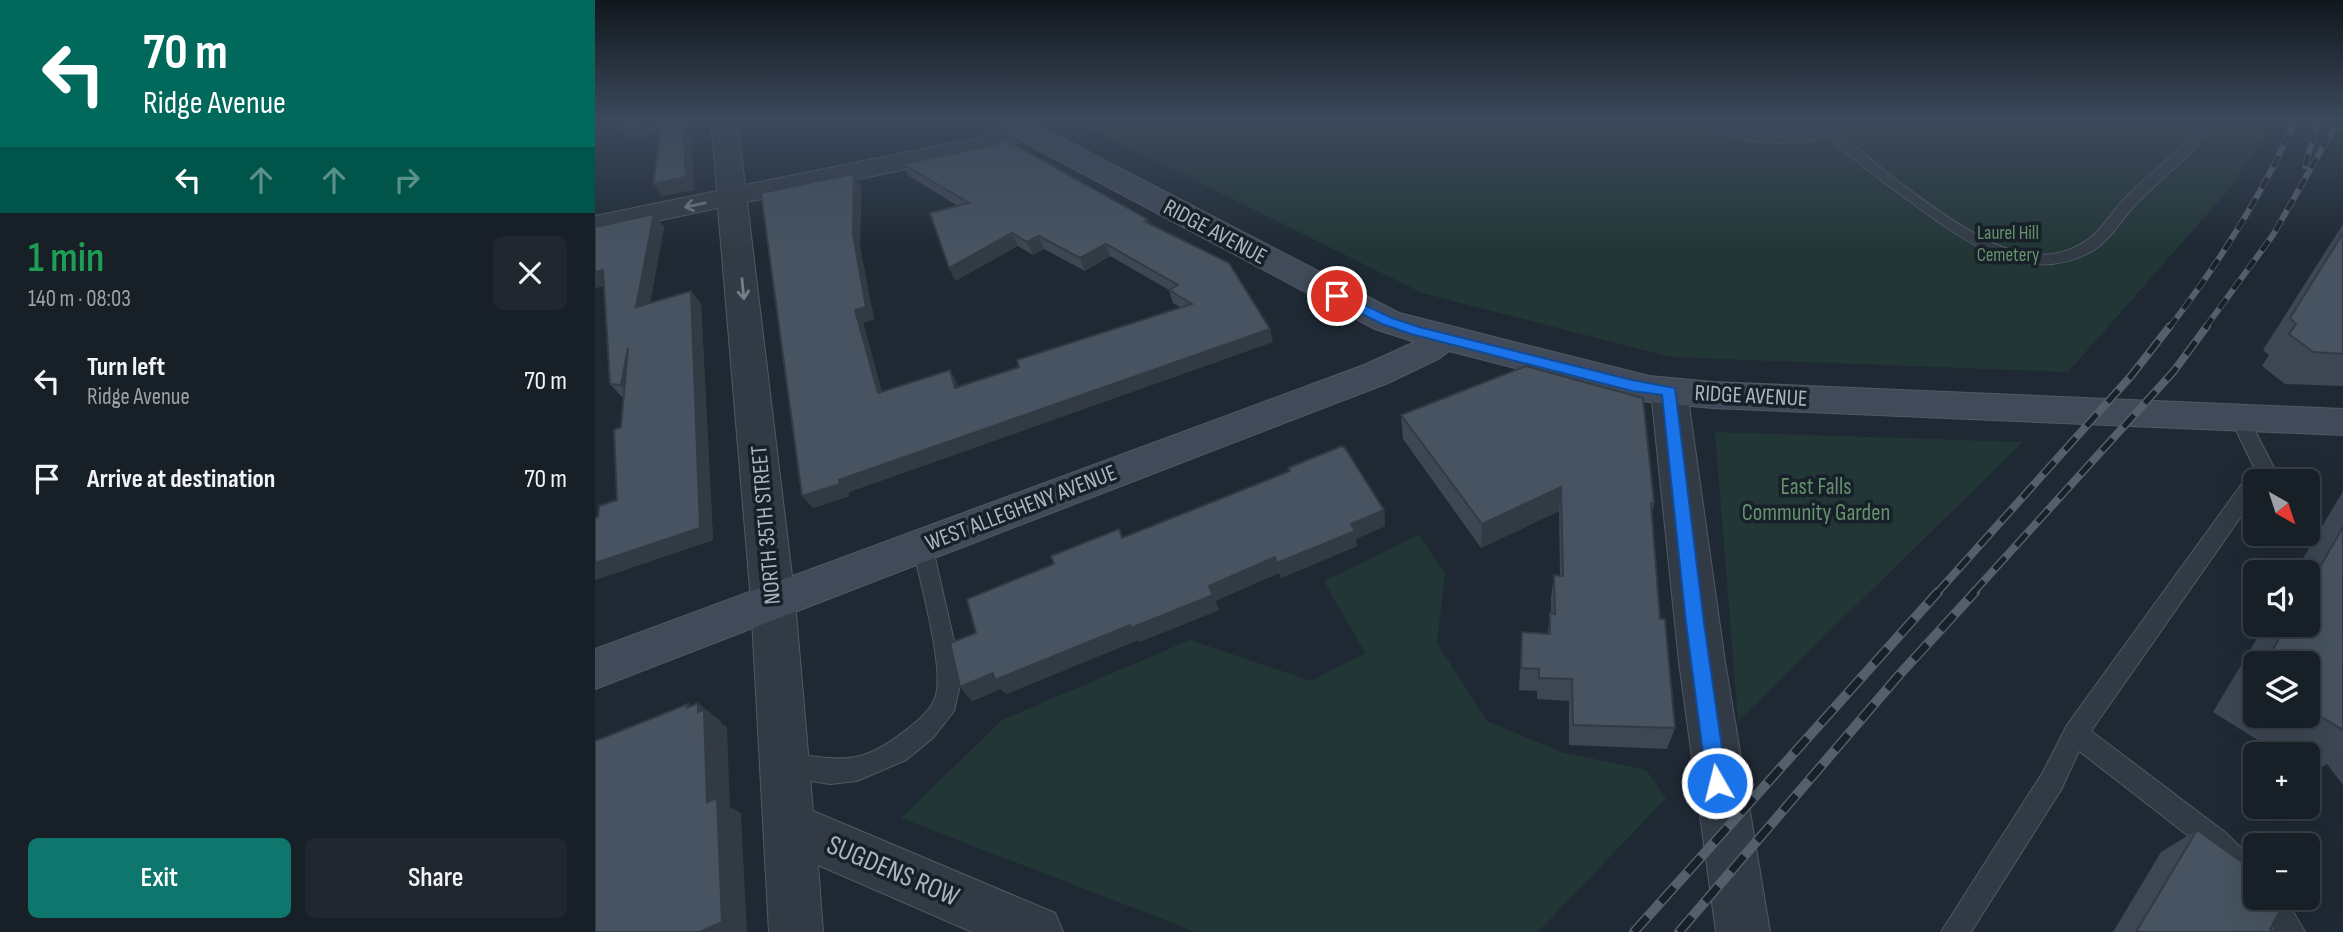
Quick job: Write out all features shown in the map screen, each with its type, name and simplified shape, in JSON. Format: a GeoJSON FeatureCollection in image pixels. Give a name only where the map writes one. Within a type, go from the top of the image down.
{"type":"FeatureCollection","features":[{"type":"Feature","properties":{"kind":"main road","name":"RIDGE AVENUE"},"geometry":{"type":"LineString","coordinates":[[1086,162],[1361,309],[1403,327],[1632,385],[1669,391],[2343,422]]}},
{"type":"Feature","properties":{"kind":"main road","name":"WEST ALLEGHENY AVENUE"},"geometry":{"type":"LineString","coordinates":[[595,669],[1376,374],[1427,350],[1442,338]]}},
{"type":"Feature","properties":{"kind":"street","name":"NORTH 35TH STREET"},"geometry":{"type":"LineString","coordinates":[[730,162],[773,601],[796,932]]}},
{"type":"Feature","properties":{"kind":"street"},"geometry":{"type":"LineString","coordinates":[[595,225],[900,162]]}},
{"type":"Feature","properties":{"kind":"street"},"geometry":{"type":"LineString","coordinates":[[1669,391],[1695,623],[1717,783],[1743,932]]}},
{"type":"Feature","properties":{"kind":"street","name":"SUGDENS ROW"},"geometry":{"type":"LineString","coordinates":[[788,826],[1036,932]]}},
{"type":"Feature","properties":{"kind":"lane"},"geometry":{"type":"LineString","coordinates":[[1868,162],[1973,239],[2006,255],[2042,260],[2077,253],[2095,243],[2127,203],[2172,162]]}},
{"type":"Feature","properties":{"kind":"lane"},"geometry":{"type":"LineString","coordinates":[[1955,932],[2052,781],[2075,733],[2264,468],[2239,418]]}},
{"type":"Feature","properties":{"kind":"lane"},"geometry":{"type":"LineString","coordinates":[[784,767],[831,772],[857,769],[897,752],[925,730],[946,703],[951,676],[922,545]]}},
{"type":"Feature","properties":{"kind":"lane"},"geometry":{"type":"LineString","coordinates":[[2075,733],[2217,842],[2243,869]]}},
{"type":"Feature","properties":{"kind":"lane"},"geometry":{"type":"LineString","coordinates":[[2277,910],[2291,932]]}},
{"type":"Feature","properties":{"kind":"green space","name":"Laurel Hill Cemetery"},"geometry":{"type":"Polygon","coordinates":[[[1159,162],[2247,162],[2226,193],[2068,372],[1670,357],[1422,293],[1159,162]]]}},
{"type":"Feature","properties":{"kind":"green space","name":"East Falls Community Garden"},"geometry":{"type":"Polygon","coordinates":[[[1715,432],[2023,442],[1738,721],[1715,432]]]}},
{"type":"Feature","properties":{"kind":"green space"},"geometry":{"type":"Polygon","coordinates":[[[1419,535],[1445,574],[1437,643],[1487,721],[1561,752],[1646,770],[1666,798],[1538,932],[1196,932],[901,818],[1002,720],[1190,640],[1311,681],[1365,653],[1324,581],[1419,535]]]}},
{"type":"Feature","properties":{"kind":"building"},"geometry":{"type":"Polygon","coordinates":[[[656,162],[685,162],[686,177],[653,184],[656,162]]]}},
{"type":"Feature","properties":{"kind":"building"},"geometry":{"type":"Polygon","coordinates":[[[1046,162],[1147,219],[1144,221],[1229,263],[1270,329],[839,480],[840,484],[802,496],[761,193],[854,174],[853,234],[866,307],[855,310],[878,393],[950,370],[955,388],[1019,367],[1017,360],[1192,304],[1169,290],[1178,285],[1106,244],[1080,258],[1039,236],[1027,242],[1012,233],[949,268],[930,213],[969,203],[903,164],[1046,162]]]}},
{"type":"Feature","properties":{"kind":"building"},"geometry":{"type":"Polygon","coordinates":[[[654,214],[636,307],[691,291],[700,528],[595,563],[595,518],[598,517],[599,506],[617,500],[614,430],[621,427],[628,348],[621,385],[610,384],[603,270],[595,272],[595,227],[654,214]]]}},
{"type":"Feature","properties":{"kind":"building"},"geometry":{"type":"Polygon","coordinates":[[[2343,233],[2343,354],[2313,352],[2289,334],[2296,324],[2290,318],[2343,233]]]}},
{"type":"Feature","properties":{"kind":"building"},"geometry":{"type":"Polygon","coordinates":[[[1526,366],[1643,398],[1654,503],[1651,503],[1660,619],[1665,619],[1675,728],[1573,725],[1572,679],[1539,678],[1539,669],[1521,668],[1522,632],[1550,634],[1550,613],[1555,614],[1554,575],[1563,576],[1561,487],[1482,524],[1401,415],[1526,366]]]}},
{"type":"Feature","properties":{"kind":"building"},"geometry":{"type":"Polygon","coordinates":[[[1342,446],[1384,510],[1351,524],[1355,531],[1277,563],[1275,557],[1209,586],[1213,595],[1131,628],[1130,625],[995,680],[993,673],[960,687],[950,643],[976,633],[967,599],[1054,564],[1051,556],[1119,529],[1122,538],[1290,471],[1288,468],[1342,446]]]}},
{"type":"Feature","properties":{"kind":"building"},"geometry":{"type":"Polygon","coordinates":[[[2343,527],[2343,730],[2320,716],[2320,651],[2272,651],[2280,637],[2320,637],[2320,567],[2343,527]]]}},
{"type":"Feature","properties":{"kind":"building"},"geometry":{"type":"Polygon","coordinates":[[[698,703],[698,712],[704,710],[707,802],[717,798],[722,922],[700,932],[595,932],[595,741],[688,704],[687,708],[698,703]]]}},
{"type":"Feature","properties":{"kind":"building"},"geometry":{"type":"Polygon","coordinates":[[[2197,830],[2243,863],[2243,910],[2280,910],[2270,929],[2274,932],[2136,932],[2197,830]]]}},
{"type":"Feature","properties":{"kind":"railway"},"geometry":{"type":"LineString","coordinates":[[2169,328],[2239,227],[2275,162]]}},
{"type":"Feature","properties":{"kind":"railway"},"geometry":{"type":"LineString","coordinates":[[2205,328],[2273,235],[2314,162]]}},
{"type":"Feature","properties":{"kind":"railway"},"geometry":{"type":"LineString","coordinates":[[1937,593],[2131,376],[2170,326]]}},
{"type":"Feature","properties":{"kind":"railway"},"geometry":{"type":"LineString","coordinates":[[1973,593],[2174,371],[2207,326]]}},
{"type":"Feature","properties":{"kind":"railway"},"geometry":{"type":"LineString","coordinates":[[1634,932],[1938,592]]}},
{"type":"Feature","properties":{"kind":"railway"},"geometry":{"type":"LineString","coordinates":[[1679,932],[1900,674],[1975,592]]}},
{"type":"Feature","properties":{"kind":"route"},"geometry":{"type":"LineString","coordinates":[[1337,296],[1387,321],[1416,331],[1632,385],[1669,391],[1695,623],[1717,783]]}}]}
